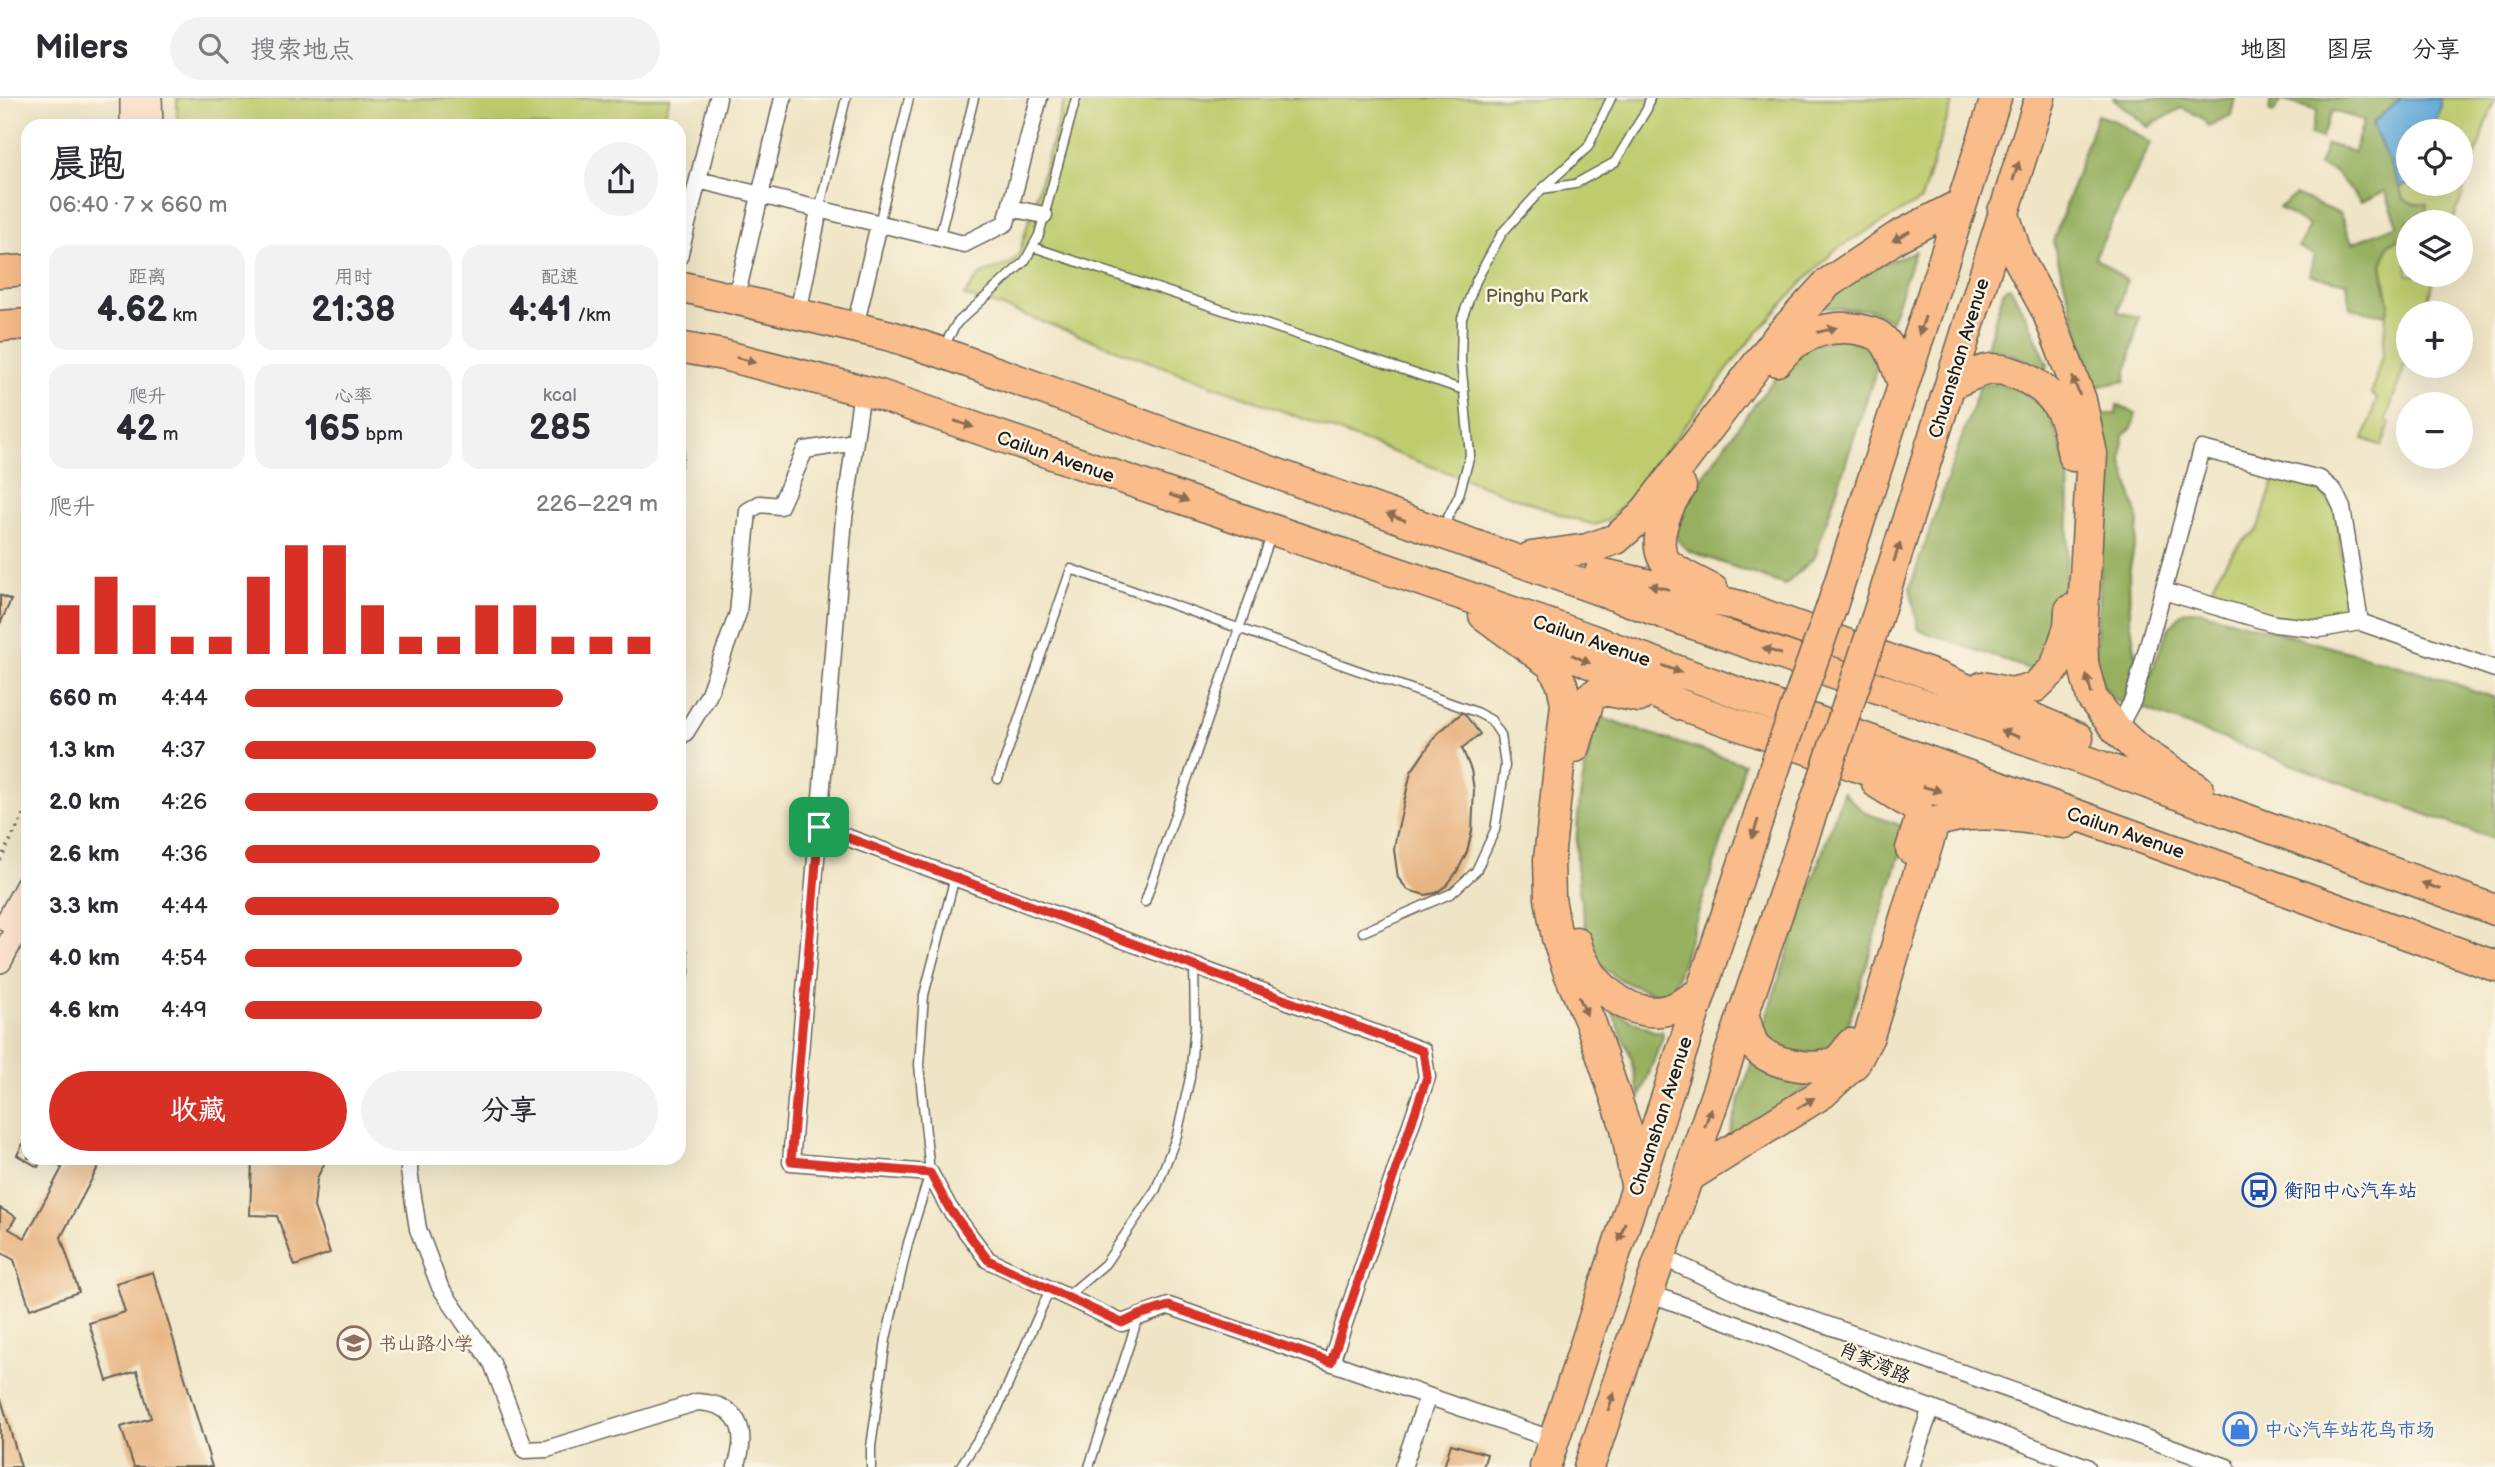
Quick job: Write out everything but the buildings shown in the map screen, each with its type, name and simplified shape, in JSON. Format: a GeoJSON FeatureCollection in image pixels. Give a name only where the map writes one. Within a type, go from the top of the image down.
{"type":"FeatureCollection","features":[{"type":"Feature","properties":{"kind":"highway"},"geometry":{"type":"LineString","coordinates":[[1903,384],[1996,98]]}},
{"type":"Feature","properties":{"kind":"highway","name":"Chuanshan Avenue"},"geometry":{"type":"LineString","coordinates":[[1834,771],[1877,617],[2040,98]]}},
{"type":"Feature","properties":{"kind":"highway"},"geometry":{"type":"LineString","coordinates":[[1531,557],[1587,549],[1616,539],[1641,517],[1778,337],[1828,283],[1897,237],[1961,204]]}},
{"type":"Feature","properties":{"kind":"highway"},"geometry":{"type":"LineString","coordinates":[[2003,211],[2018,258],[2047,311],[2081,400],[2092,454],[2082,628],[2083,663],[2092,698],[2117,730],[2135,747],[2207,795]]}},
{"type":"Feature","properties":{"kind":"highway"},"geometry":{"type":"LineString","coordinates":[[0,272],[21,271]]}},
{"type":"Feature","properties":{"kind":"highway"},"geometry":{"type":"LineString","coordinates":[[686,287],[891,336],[940,352],[1682,620],[2062,752],[2495,910]]}},
{"type":"Feature","properties":{"kind":"highway"},"geometry":{"type":"LineString","coordinates":[[0,326],[21,324]]}},
{"type":"Feature","properties":{"kind":"highway"},"geometry":{"type":"LineString","coordinates":[[1740,606],[1666,563],[1660,546],[1662,523],[1673,497],[1783,353],[1808,335],[1834,327],[1858,328],[1879,336],[1890,350],[1903,384]]}},
{"type":"Feature","properties":{"kind":"highway","name":"Cailun Avenue"},"geometry":{"type":"LineString","coordinates":[[686,348],[723,355],[862,391],[1273,530],[1574,634],[2495,966]]}},
{"type":"Feature","properties":{"kind":"highway"},"geometry":{"type":"LineString","coordinates":[[1938,677],[2011,693],[2035,687],[2055,668],[2069,627],[2075,546],[2077,476],[2068,428],[2059,407],[2039,387],[2020,375],[1990,369],[1951,384]]}},
{"type":"Feature","properties":{"kind":"highway","name":"Chuanshan Avenue"},"geometry":{"type":"LineString","coordinates":[[1550,1454],[1776,764],[1832,606],[1903,384]]}},
{"type":"Feature","properties":{"kind":"highway"},"geometry":{"type":"LineString","coordinates":[[1453,537],[1740,606],[1938,677],[2338,853]]}},
{"type":"Feature","properties":{"kind":"highway"},"geometry":{"type":"LineString","coordinates":[[1386,569],[1684,706],[1917,808],[1920,819],[1851,1045],[1841,1059],[1827,1066],[1798,1066],[1777,1061],[1754,1045],[1743,1013]]}},
{"type":"Feature","properties":{"kind":"highway"},"geometry":{"type":"LineString","coordinates":[[1484,615],[1552,665],[1562,684],[1566,703],[1549,859],[1550,898],[1557,938],[1591,1024],[1626,1128],[1636,1189]]}},
{"type":"Feature","properties":{"kind":"highway"},"geometry":{"type":"LineString","coordinates":[[1684,706],[1604,690],[1590,697],[1573,753],[1562,855],[1566,904],[1577,947],[1592,975],[1612,996],[1647,1013],[1670,1010],[1701,992]]}},
{"type":"Feature","properties":{"kind":"highway"},"geometry":{"type":"LineString","coordinates":[[1834,771],[1887,777],[2194,856]]}},
{"type":"Feature","properties":{"kind":"highway"},"geometry":{"type":"LineString","coordinates":[[1589,1467],[1743,1013],[1834,771]]}},
{"type":"Feature","properties":{"kind":"highway"},"geometry":{"type":"LineString","coordinates":[[1686,1178],[1823,1093],[1855,1063],[1869,1036],[1934,823],[1969,814],[2067,823]]}},
{"type":"Feature","properties":{"kind":"street"},"geometry":{"type":"LineString","coordinates":[[132,98],[132,119]]}},
{"type":"Feature","properties":{"kind":"street"},"geometry":{"type":"LineString","coordinates":[[150,98],[150,119]]}},
{"type":"Feature","properties":{"kind":"street"},"geometry":{"type":"LineString","coordinates":[[686,229],[718,98]]}},
{"type":"Feature","properties":{"kind":"street"},"geometry":{"type":"LineString","coordinates":[[736,298],[783,98]]}},
{"type":"Feature","properties":{"kind":"street"},"geometry":{"type":"LineString","coordinates":[[698,180],[964,244],[1006,223],[1038,98]]}},
{"type":"Feature","properties":{"kind":"street"},"geometry":{"type":"LineString","coordinates":[[1010,208],[1044,215]]}},
{"type":"Feature","properties":{"kind":"street"},"geometry":{"type":"LineString","coordinates":[[798,313],[819,210]]}},
{"type":"Feature","properties":{"kind":"street"},"geometry":{"type":"LineString","coordinates":[[855,327],[878,224]]}},
{"type":"Feature","properties":{"kind":"street"},"geometry":{"type":"LineString","coordinates":[[862,391],[844,518],[791,1161],[930,1173],[949,1208],[988,1260],[1122,1323],[1169,1306],[1428,1396],[1550,1454]]}},
{"type":"Feature","properties":{"kind":"street"},"geometry":{"type":"LineString","coordinates":[[686,732],[708,696],[738,613],[748,511],[761,504],[780,506],[805,450],[855,442]]}},
{"type":"Feature","properties":{"kind":"street"},"geometry":{"type":"LineString","coordinates":[[2117,730],[2133,699],[2202,449],[2320,479],[2334,491],[2342,508],[2360,622]]}},
{"type":"Feature","properties":{"kind":"street"},"geometry":{"type":"LineString","coordinates":[[2163,591],[2276,624],[2320,629],[2360,622],[2495,669]]}},
{"type":"Feature","properties":{"kind":"street"},"geometry":{"type":"LineString","coordinates":[[819,827],[1423,1051],[1427,1077],[1331,1362]]}},
{"type":"Feature","properties":{"kind":"street"},"geometry":{"type":"LineString","coordinates":[[0,936],[21,897]]}},
{"type":"Feature","properties":{"kind":"street"},"geometry":{"type":"LineString","coordinates":[[0,961],[21,922]]}},
{"type":"Feature","properties":{"kind":"street"},"geometry":{"type":"LineString","coordinates":[[409,1165],[418,1229],[440,1287],[492,1363],[525,1450],[547,1449],[697,1402],[714,1403],[729,1411],[741,1428],[742,1451],[736,1467]]}},
{"type":"Feature","properties":{"kind":"street"},"geometry":{"type":"LineString","coordinates":[[1660,1256],[1748,1297],[2227,1467]]}},
{"type":"Feature","properties":{"kind":"street","name":"肖家湾路"},"geometry":{"type":"LineString","coordinates":[[1648,1293],[1752,1330],[1900,1397],[2087,1467]]}},
{"type":"Feature","properties":{"kind":"street"},"geometry":{"type":"LineString","coordinates":[[1403,1467],[1428,1396]]}},
{"type":"Feature","properties":{"kind":"street"},"geometry":{"type":"LineString","coordinates":[[1911,1467],[1931,1408]]}},
{"type":"Feature","properties":{"kind":"lane"},"geometry":{"type":"LineString","coordinates":[[819,210],[846,98]]}},
{"type":"Feature","properties":{"kind":"lane"},"geometry":{"type":"LineString","coordinates":[[878,224],[909,98]]}},
{"type":"Feature","properties":{"kind":"lane"},"geometry":{"type":"LineString","coordinates":[[939,239],[974,98]]}},
{"type":"Feature","properties":{"kind":"lane"},"geometry":{"type":"LineString","coordinates":[[940,352],[957,323],[1025,261],[1033,247],[1039,235],[1076,98]]}},
{"type":"Feature","properties":{"kind":"lane"},"geometry":{"type":"LineString","coordinates":[[1453,537],[1459,495],[1469,455],[1461,361],[1462,318],[1476,281],[1502,233],[1542,189],[1588,147],[1611,98]]}},
{"type":"Feature","properties":{"kind":"lane"},"geometry":{"type":"LineString","coordinates":[[1542,189],[1575,184],[1615,162],[1647,109],[1650,98]]}},
{"type":"Feature","properties":{"kind":"lane"},"geometry":{"type":"LineString","coordinates":[[1033,247],[1464,390]]}},
{"type":"Feature","properties":{"kind":"lane"},"geometry":{"type":"LineString","coordinates":[[1145,902],[1273,530]]}},
{"type":"Feature","properties":{"kind":"lane"},"geometry":{"type":"LineString","coordinates":[[998,779],[1071,569],[1476,712],[1491,720],[1500,735],[1505,766],[1495,830],[1476,871],[1452,893],[1363,932]]}},
{"type":"Feature","properties":{"kind":"lane"},"geometry":{"type":"LineString","coordinates":[[871,1467],[871,1447],[886,1339],[908,1242],[930,1173],[919,1065],[924,995],[955,877]]}},
{"type":"Feature","properties":{"kind":"lane"},"geometry":{"type":"LineString","coordinates":[[1066,1297],[1105,1264],[1156,1189],[1177,1135],[1189,1078],[1195,1026],[1194,966]]}},
{"type":"Feature","properties":{"kind":"lane"},"geometry":{"type":"LineString","coordinates":[[960,1467],[997,1410],[1050,1289]]}},
{"type":"Feature","properties":{"kind":"lane"},"geometry":{"type":"LineString","coordinates":[[1090,1467],[1139,1315]]}},
{"type":"Feature","properties":{"kind":"path"},"geometry":{"type":"LineString","coordinates":[[0,860],[21,820]]}},
{"type":"Feature","properties":{"kind":"green space"},"geometry":{"type":"Polygon","coordinates":[[[177,98],[670,98],[663,119],[177,119],[177,98]]]}},
{"type":"Feature","properties":{"kind":"green space","name":"Pinghu Park"},"geometry":{"type":"Polygon","coordinates":[[[1065,98],[1954,98],[1921,200],[1835,250],[1747,344],[1633,495],[1608,520],[1595,525],[1000,306],[964,296],[981,274],[1010,264],[1019,254],[1065,98]]]}},
{"type":"Feature","properties":{"kind":"green space"},"geometry":{"type":"Polygon","coordinates":[[[2113,98],[2235,98],[2231,115],[2208,126],[2202,118],[2182,108],[2148,127],[2113,98]]]}},
{"type":"Feature","properties":{"kind":"green space"},"geometry":{"type":"Polygon","coordinates":[[[2271,98],[2401,98],[2372,124],[2396,178],[2396,196],[2402,196],[2403,199],[2415,204],[2427,204],[2427,210],[2396,210],[2396,220],[2385,191],[2361,202],[2334,171],[2319,166],[2327,144],[2354,152],[2364,120],[2332,111],[2321,139],[2310,135],[2317,111],[2282,100],[2273,113],[2269,111],[2271,98]]]}},
{"type":"Feature","properties":{"kind":"green space"},"geometry":{"type":"Polygon","coordinates":[[[2440,98],[2495,98],[2473,163],[2473,119],[2436,119],[2441,107],[2440,98]]]}},
{"type":"Feature","properties":{"kind":"green space"},"geometry":{"type":"Polygon","coordinates":[[[2097,115],[2115,121],[2151,143],[2095,257],[2127,281],[2118,312],[2139,317],[2125,381],[2094,387],[2053,242],[2097,115]]]}},
{"type":"Feature","properties":{"kind":"green space"},"geometry":{"type":"Polygon","coordinates":[[[2295,195],[2340,214],[2352,243],[2396,226],[2396,240],[2389,244],[2382,265],[2389,304],[2386,315],[2350,308],[2347,283],[2309,275],[2314,255],[2299,247],[2309,226],[2279,208],[2295,195]]]}},
{"type":"Feature","properties":{"kind":"green space"},"geometry":{"type":"Polygon","coordinates":[[[2402,196],[2462,196],[2457,210],[2420,210],[2415,204],[2403,199],[2402,196]]]}},
{"type":"Feature","properties":{"kind":"green space"},"geometry":{"type":"Polygon","coordinates":[[[2396,240],[2396,287],[2432,287],[2427,301],[2396,301],[2396,378],[2400,378],[2386,420],[2390,423],[2382,446],[2364,439],[2377,398],[2371,394],[2383,352],[2389,304],[2382,265],[2389,244],[2396,240]]]}},
{"type":"Feature","properties":{"kind":"green space"},"geometry":{"type":"Polygon","coordinates":[[[1915,251],[1891,321],[1872,310],[1827,308],[1821,302],[1865,271],[1915,251]]]}},
{"type":"Feature","properties":{"kind":"green space"},"geometry":{"type":"Polygon","coordinates":[[[2010,287],[2048,365],[2044,373],[2017,356],[1986,350],[2004,289],[2010,287]]]}},
{"type":"Feature","properties":{"kind":"green space"},"geometry":{"type":"Polygon","coordinates":[[[1842,337],[1873,346],[1880,358],[1815,557],[1785,585],[1689,551],[1678,540],[1675,533],[1676,524],[1695,489],[1733,434],[1773,381],[1801,351],[1842,337]]]}},
{"type":"Feature","properties":{"kind":"green space"},"geometry":{"type":"Polygon","coordinates":[[[1999,383],[2020,390],[2049,411],[2068,467],[2069,520],[2063,611],[2054,652],[2032,670],[1919,630],[1910,587],[1980,385],[1999,383]]]}},
{"type":"Feature","properties":{"kind":"green space"},"geometry":{"type":"Polygon","coordinates":[[[2117,405],[2136,414],[2132,428],[2123,435],[2122,461],[2139,522],[2129,573],[2130,619],[2137,662],[2124,703],[2108,694],[2095,665],[2106,462],[2101,414],[2116,414],[2117,405]]]}},
{"type":"Feature","properties":{"kind":"green space"},"geometry":{"type":"Polygon","coordinates":[[[2275,478],[2302,483],[2317,490],[2335,509],[2349,605],[2336,615],[2302,620],[2282,618],[2209,598],[2227,560],[2241,543],[2257,531],[2275,478]]]}},
{"type":"Feature","properties":{"kind":"green space"},"geometry":{"type":"Polygon","coordinates":[[[2191,610],[2425,673],[2495,698],[2495,840],[2138,707],[2168,629],[2183,612],[2191,610]]]}},
{"type":"Feature","properties":{"kind":"green space"},"geometry":{"type":"Polygon","coordinates":[[[1599,717],[1744,764],[1736,798],[1671,996],[1666,997],[1641,989],[1610,973],[1596,958],[1588,935],[1577,871],[1578,819],[1585,767],[1599,717]]]}},
{"type":"Feature","properties":{"kind":"green space"},"geometry":{"type":"Polygon","coordinates":[[[1843,792],[1865,813],[1908,828],[1847,1029],[1828,1047],[1804,1054],[1792,1052],[1780,1048],[1762,1029],[1843,792]]]}},
{"type":"Feature","properties":{"kind":"green space"},"geometry":{"type":"Polygon","coordinates":[[[1612,1011],[1653,1031],[1662,1031],[1663,1036],[1640,1097],[1631,1057],[1612,1011]]]}},
{"type":"Feature","properties":{"kind":"green space"},"geometry":{"type":"Polygon","coordinates":[[[1753,1058],[1764,1071],[1774,1077],[1784,1081],[1807,1083],[1807,1088],[1727,1141],[1753,1058]]]}},
{"type":"Feature","properties":{"kind":"water"},"geometry":{"type":"Polygon","coordinates":[[[2401,98],[2440,98],[2441,106],[2436,119],[2396,119],[2396,178],[2372,124],[2401,98]]]}},
{"type":"Feature","properties":{"kind":"place","name":"衡阳中心汽车站"},"geometry":{"type":"Point","coordinates":[2259,1190]}},
{"type":"Feature","properties":{"kind":"place","name":"书山路小学"},"geometry":{"type":"Point","coordinates":[354,1343]}},
{"type":"Feature","properties":{"kind":"place","name":"中心汽车站花鸟市场"},"geometry":{"type":"Point","coordinates":[2240,1429]}},
{"type":"Feature","properties":{"kind":"route"},"geometry":{"type":"LineString","coordinates":[[819,827],[1423,1051],[1427,1077],[1331,1362],[1169,1306],[1122,1323],[988,1260],[949,1208],[930,1173],[791,1161],[819,827]]}}]}
